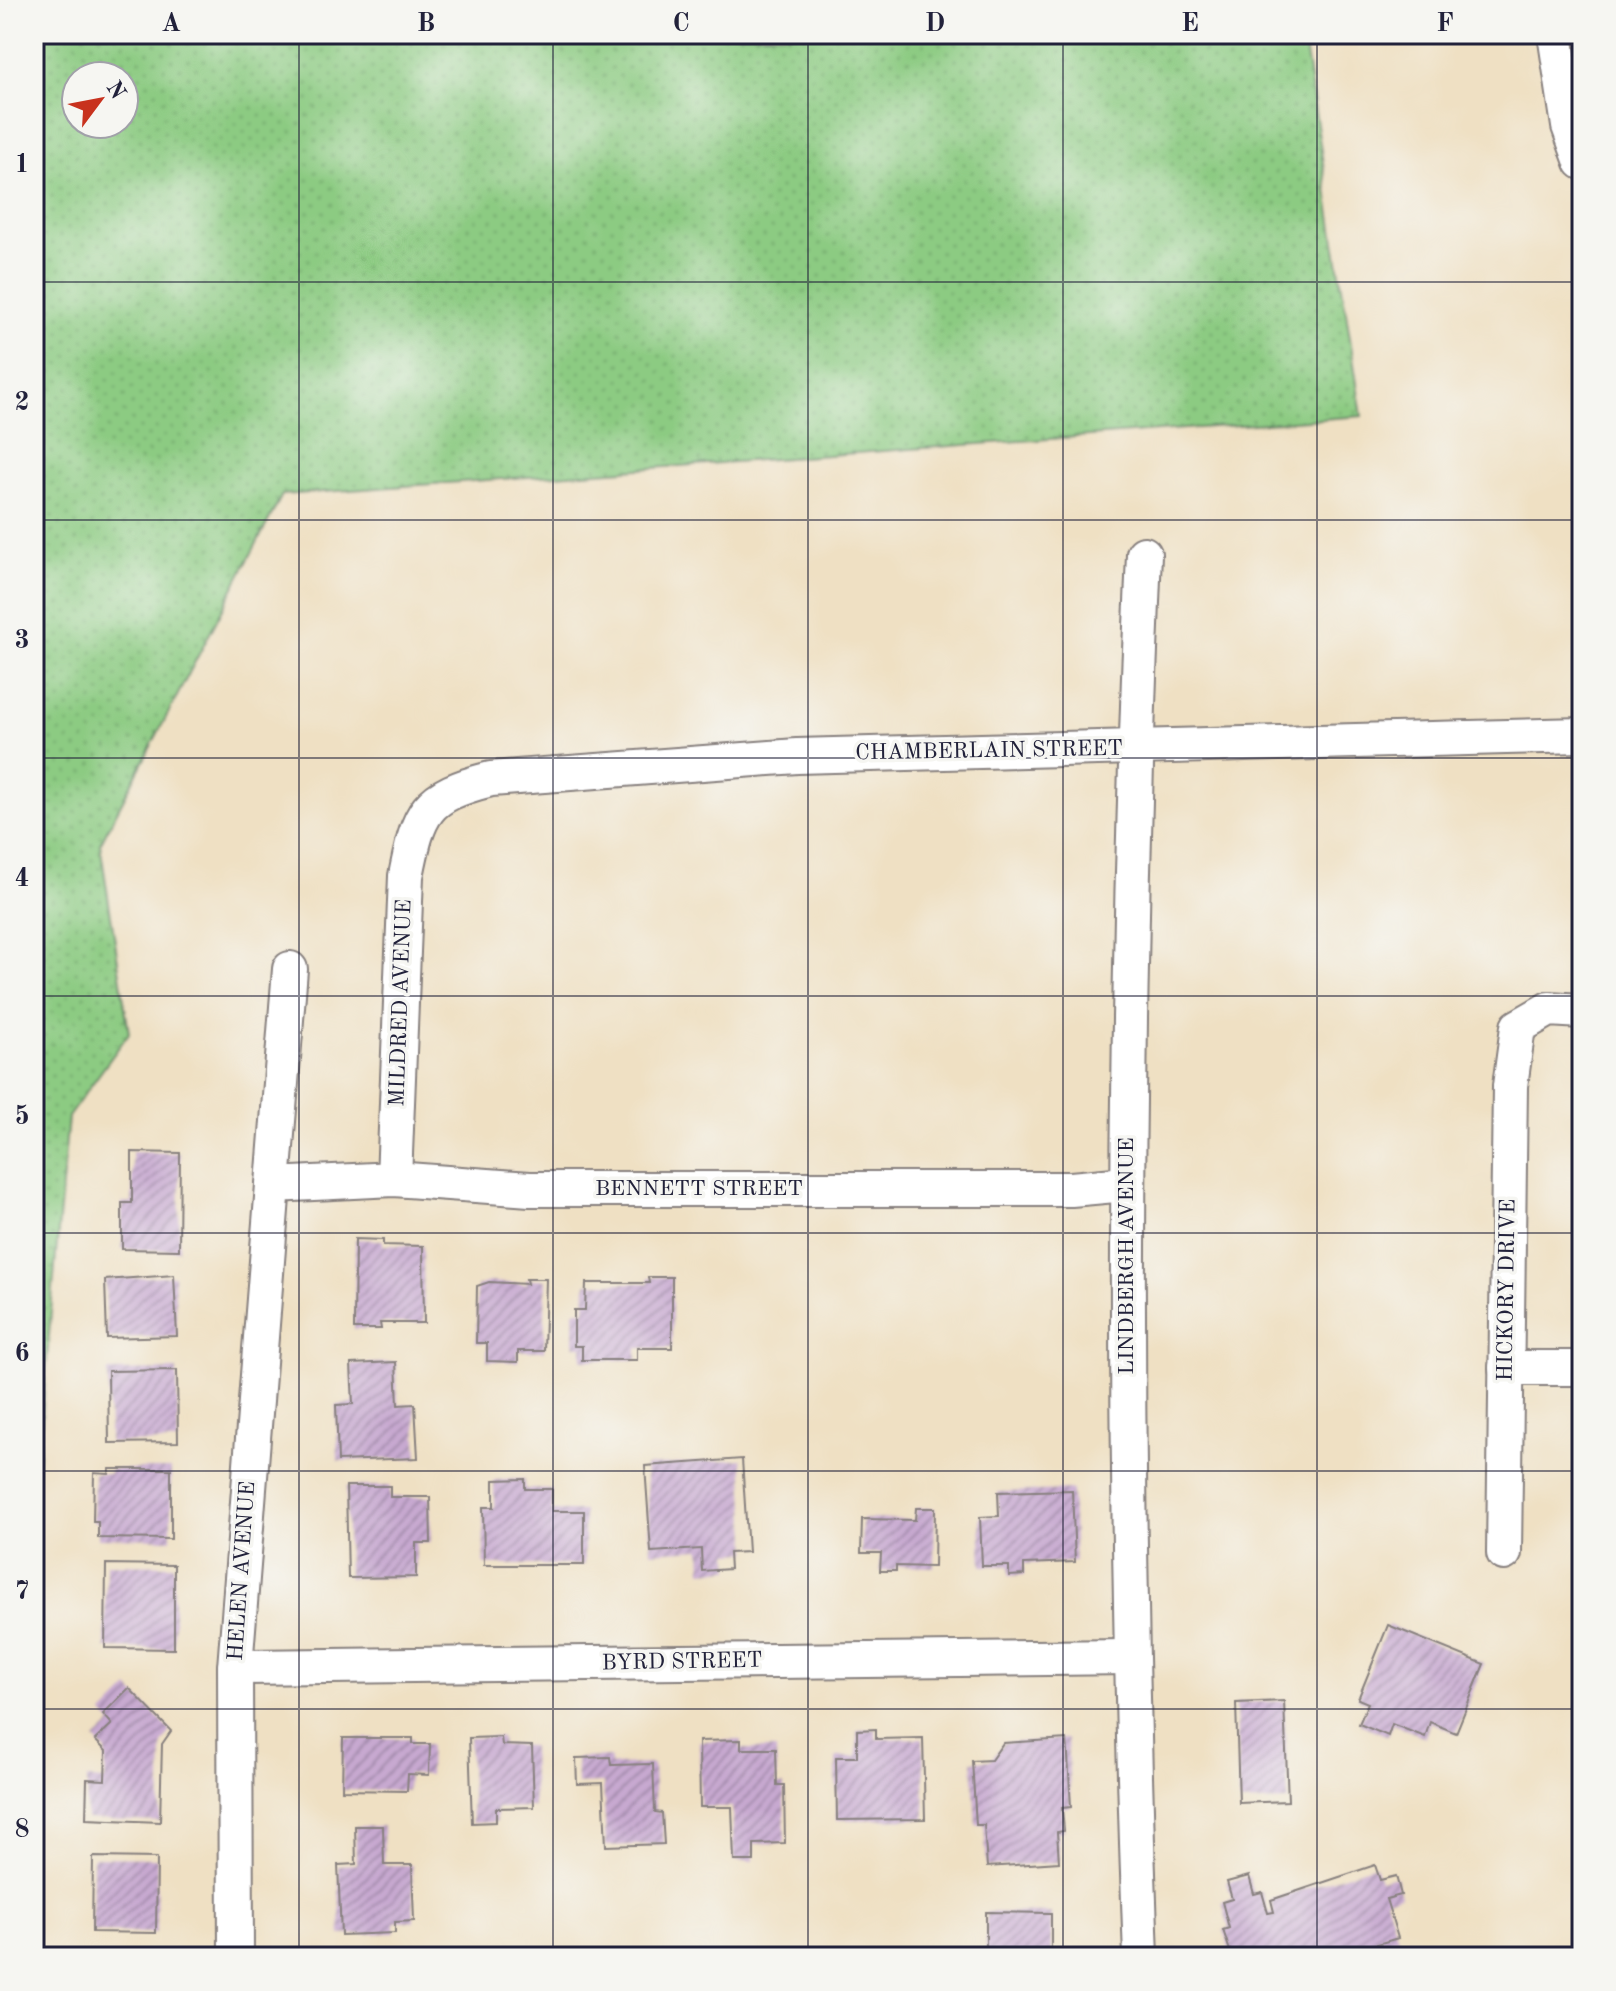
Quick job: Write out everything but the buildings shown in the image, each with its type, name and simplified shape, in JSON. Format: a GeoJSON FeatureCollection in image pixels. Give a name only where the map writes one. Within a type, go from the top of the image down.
{"type":"FeatureCollection","features":[{"type":"Feature","properties":{"kind":"street"},"geometry":{"type":"LineString","coordinates":[[1555,34],[1569,126],[1582,162]]}},
{"type":"Feature","properties":{"kind":"street","name":"LINDBERGH AVENUE"},"geometry":{"type":"LineString","coordinates":[[1141,1957],[1130,1657],[1126,1184],[1136,748],[1144,554]]}},
{"type":"Feature","properties":{"kind":"street","name":"CHAMBERLAIN STREET"},"geometry":{"type":"LineString","coordinates":[[416,828],[433,802],[455,788],[491,779],[797,756],[1582,735]]}},
{"type":"Feature","properties":{"kind":"street","name":"MILDRED AVENUE"},"geometry":{"type":"LineString","coordinates":[[394,1179],[406,876],[416,828]]}},
{"type":"Feature","properties":{"kind":"street","name":"HELEN AVENUE"},"geometry":{"type":"LineString","coordinates":[[236,1957],[235,1667],[290,969]]}},
{"type":"Feature","properties":{"kind":"street","name":"HICKORY DRIVE"},"geometry":{"type":"LineString","coordinates":[[1504,1553],[1510,1086],[1518,1027],[1549,1009],[1582,1011]]}},
{"type":"Feature","properties":{"kind":"street","name":"BENNETT STREET"},"geometry":{"type":"LineString","coordinates":[[273,1185],[394,1179],[530,1189],[1071,1189],[1126,1184]]}},
{"type":"Feature","properties":{"kind":"street"},"geometry":{"type":"LineString","coordinates":[[1506,1368],[1582,1368]]}},
{"type":"Feature","properties":{"kind":"street","name":"BYRD STREET"},"geometry":{"type":"LineString","coordinates":[[235,1667],[1130,1657]]}},
{"type":"Feature","properties":{"kind":"green space"},"geometry":{"type":"Polygon","coordinates":[[[34,34],[1303,34],[1362,416],[282,495],[100,844],[129,1033],[68,1117],[34,1507],[34,34]]]}}]}
